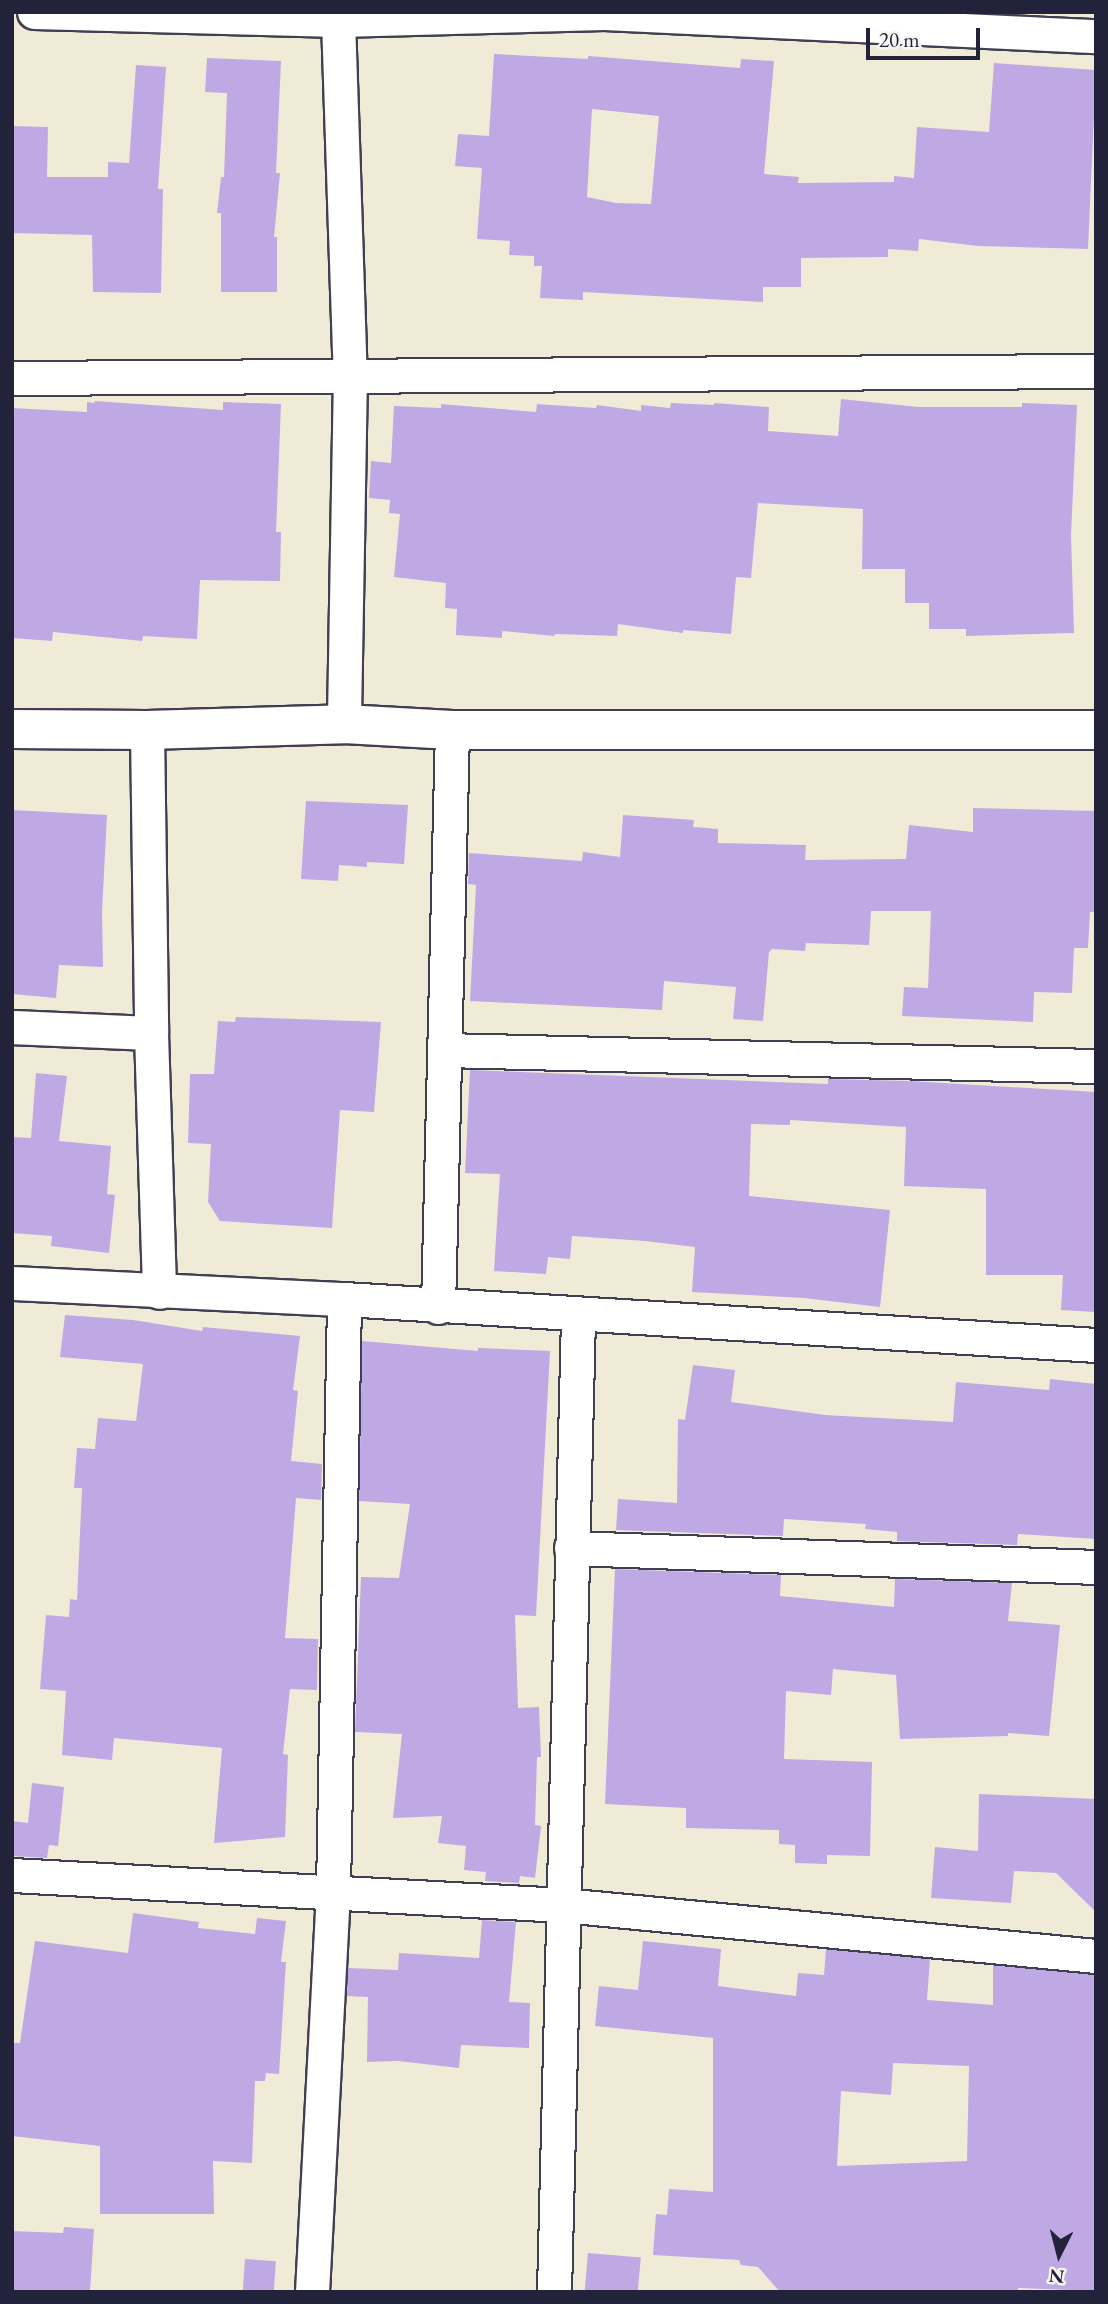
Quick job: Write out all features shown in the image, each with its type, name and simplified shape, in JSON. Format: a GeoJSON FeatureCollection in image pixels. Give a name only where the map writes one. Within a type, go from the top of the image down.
{"type":"FeatureCollection","features":[{"type":"Feature","properties":{"kind":"street"},"geometry":{"type":"LineString","coordinates":[[34,12],[338,19],[604,12],[1096,36]]}},
{"type":"Feature","properties":{"kind":"street"},"geometry":{"type":"LineString","coordinates":[[338,19],[349,374],[344,724]]}},
{"type":"Feature","properties":{"kind":"street"},"geometry":{"type":"LineString","coordinates":[[12,378],[1096,371]]}},
{"type":"Feature","properties":{"kind":"street"},"geometry":{"type":"LineString","coordinates":[[12,729],[147,730],[344,724],[452,730],[1096,730]]}},
{"type":"Feature","properties":{"kind":"street"},"geometry":{"type":"LineString","coordinates":[[147,730],[151,1033],[159,1292]]}},
{"type":"Feature","properties":{"kind":"street"},"geometry":{"type":"LineString","coordinates":[[438,1307],[452,730]]}},
{"type":"Feature","properties":{"kind":"street"},"geometry":{"type":"LineString","coordinates":[[12,1027],[151,1033]]}},
{"type":"Feature","properties":{"kind":"street"},"geometry":{"type":"LineString","coordinates":[[444,1050],[1096,1066]]}},
{"type":"Feature","properties":{"kind":"street"},"geometry":{"type":"LineString","coordinates":[[12,1283],[344,1299],[438,1307],[1096,1345]]}},
{"type":"Feature","properties":{"kind":"street"},"geometry":{"type":"LineString","coordinates":[[312,2292],[333,1890],[344,1299]]}},
{"type":"Feature","properties":{"kind":"street"},"geometry":{"type":"LineString","coordinates":[[554,2292],[578,1314]]}},
{"type":"Feature","properties":{"kind":"street"},"geometry":{"type":"LineString","coordinates":[[571,1548],[1096,1567]]}},
{"type":"Feature","properties":{"kind":"street"},"geometry":{"type":"LineString","coordinates":[[12,1875],[333,1890],[563,1905],[1096,1956]]}},
{"type":"Feature","properties":{"kind":"building"},"geometry":{"type":"Polygon","coordinates":[[[494,54],[588,59],[588,56],[740,68],[741,59],[774,61],[764,174],[799,177],[798,183],[894,182],[894,176],[914,178],[917,127],[989,132],[994,63],[1096,70],[1088,249],[978,246],[919,239],[918,251],[888,249],[888,257],[801,258],[801,287],[763,287],[763,302],[583,292],[583,300],[540,298],[542,266],[534,266],[534,256],[509,255],[510,241],[477,239],[482,168],[455,166],[458,134],[489,136],[494,54]],[[592,109],[587,197],[616,203],[651,204],[659,116],[592,109]]]}},
{"type":"Feature","properties":{"kind":"building"},"geometry":{"type":"Polygon","coordinates":[[[207,58],[281,61],[276,173],[280,173],[274,237],[277,237],[277,292],[221,292],[221,213],[217,213],[221,177],[224,177],[227,93],[205,92],[207,58]]]}},
{"type":"Feature","properties":{"kind":"building"},"geometry":{"type":"Polygon","coordinates":[[[136,65],[166,67],[158,189],[163,189],[161,293],[93,292],[92,235],[12,233],[12,126],[48,127],[47,177],[108,177],[108,162],[129,163],[136,65]]]}},
{"type":"Feature","properties":{"kind":"building"},"geometry":{"type":"Polygon","coordinates":[[[841,399],[918,407],[1022,407],[1022,403],[1077,405],[1071,535],[1074,633],[966,636],[966,629],[929,629],[929,603],[905,603],[905,569],[862,569],[863,509],[758,503],[751,578],[736,577],[731,634],[683,630],[683,633],[618,624],[617,636],[554,636],[502,631],[502,638],[456,635],[457,609],[445,608],[446,583],[394,577],[400,514],[389,513],[390,500],[369,498],[371,461],[391,463],[394,406],[441,408],[441,404],[536,412],[537,404],[596,408],[597,405],[641,411],[641,405],[670,408],[671,403],[714,403],[769,407],[768,431],[838,436],[841,399]]]}},
{"type":"Feature","properties":{"kind":"building"},"geometry":{"type":"Polygon","coordinates":[[[87,402],[223,410],[223,402],[281,404],[276,532],[281,532],[280,581],[200,580],[197,639],[143,636],[142,641],[53,632],[52,641],[12,638],[12,408],[87,412],[87,402]]]}},
{"type":"Feature","properties":{"kind":"building"},"geometry":{"type":"Polygon","coordinates":[[[306,801],[408,805],[404,864],[367,862],[367,867],[339,865],[338,881],[301,879],[306,801]]]}},
{"type":"Feature","properties":{"kind":"building"},"geometry":{"type":"Polygon","coordinates":[[[973,808],[1096,811],[1096,912],[1090,912],[1088,948],[1074,948],[1072,993],[1034,992],[1033,1022],[902,1016],[904,987],[928,988],[931,911],[871,911],[869,945],[806,943],[805,951],[772,949],[769,952],[763,1021],[733,1019],[736,987],[664,981],[662,1010],[470,1001],[476,885],[468,884],[469,853],[582,861],[583,852],[620,857],[623,815],[694,820],[693,827],[718,829],[718,843],[806,845],[805,860],[906,859],[909,825],[973,832],[973,808]]]}},
{"type":"Feature","properties":{"kind":"building"},"geometry":{"type":"Polygon","coordinates":[[[12,810],[107,815],[102,912],[103,967],[59,965],[56,998],[12,994],[12,810]]]}},
{"type":"Feature","properties":{"kind":"building"},"geometry":{"type":"Polygon","coordinates":[[[236,1017],[381,1022],[374,1112],[340,1110],[332,1228],[220,1221],[208,1202],[211,1144],[188,1143],[190,1074],[214,1074],[218,1021],[235,1022],[236,1017]]]}},
{"type":"Feature","properties":{"kind":"building"},"geometry":{"type":"Polygon","coordinates":[[[470,1070],[828,1084],[828,1079],[909,1081],[1096,1092],[1096,1312],[1061,1310],[1063,1275],[986,1275],[986,1189],[904,1186],[906,1127],[790,1120],[790,1125],[751,1124],[749,1196],[890,1210],[880,1307],[804,1298],[692,1292],[695,1247],[645,1241],[572,1236],[570,1259],[548,1257],[546,1274],[494,1271],[500,1174],[465,1173],[470,1070]]]}},
{"type":"Feature","properties":{"kind":"building"},"geometry":{"type":"Polygon","coordinates":[[[36,1073],[67,1076],[59,1141],[111,1146],[107,1194],[115,1195],[109,1253],[51,1246],[52,1236],[12,1233],[12,1137],[31,1138],[36,1073]]]}},
{"type":"Feature","properties":{"kind":"building"},"geometry":{"type":"Polygon","coordinates":[[[65,1315],[133,1320],[202,1331],[203,1327],[300,1336],[293,1390],[298,1391],[291,1461],[322,1464],[321,1500],[296,1498],[285,1638],[318,1639],[317,1690],[290,1689],[283,1754],[288,1755],[285,1837],[214,1843],[222,1748],[114,1738],[112,1760],[62,1755],[66,1691],[40,1689],[46,1615],[69,1617],[70,1599],[77,1600],[82,1488],[74,1488],[77,1448],[95,1449],[98,1418],[136,1421],[143,1364],[60,1357],[65,1315]]]}},
{"type":"Feature","properties":{"kind":"building"},"geometry":{"type":"Polygon","coordinates":[[[362,1341],[478,1351],[478,1348],[550,1351],[536,1616],[515,1615],[518,1708],[539,1707],[541,1757],[537,1757],[535,1825],[541,1826],[535,1878],[520,1876],[519,1883],[485,1881],[486,1872],[464,1870],[466,1846],[438,1843],[442,1816],[393,1818],[402,1734],[355,1732],[361,1577],[399,1578],[410,1504],[359,1501],[362,1341]]]}},
{"type":"Feature","properties":{"kind":"building"},"geometry":{"type":"Polygon","coordinates":[[[693,1365],[735,1370],[731,1402],[825,1415],[953,1422],[956,1382],[1049,1390],[1050,1379],[1096,1384],[1096,1539],[1018,1534],[1017,1545],[897,1541],[897,1532],[865,1529],[866,1524],[784,1519],[783,1536],[616,1530],[618,1499],[677,1503],[678,1419],[685,1420],[693,1365]]]}},
{"type":"Feature","properties":{"kind":"building"},"geometry":{"type":"Polygon","coordinates":[[[615,1569],[781,1575],[780,1596],[894,1607],[895,1579],[1012,1583],[1008,1621],[1060,1625],[1049,1736],[1008,1733],[1008,1736],[900,1739],[896,1675],[833,1669],[831,1695],[786,1691],[784,1759],[872,1762],[870,1856],[827,1855],[827,1864],[795,1863],[795,1845],[779,1844],[779,1830],[686,1828],[686,1808],[605,1804],[615,1569]]]}},
{"type":"Feature","properties":{"kind":"building"},"geometry":{"type":"Polygon","coordinates":[[[32,1783],[64,1787],[58,1846],[49,1845],[47,1858],[12,1856],[12,1821],[28,1823],[32,1783]]]}},
{"type":"Feature","properties":{"kind":"building"},"geometry":{"type":"Polygon","coordinates":[[[979,1794],[1096,1799],[1096,1912],[1056,1873],[1014,1871],[1011,1903],[931,1898],[935,1847],[978,1851],[979,1794]]]}},
{"type":"Feature","properties":{"kind":"building"},"geometry":{"type":"Polygon","coordinates":[[[133,1913],[199,1922],[198,1928],[255,1934],[257,1918],[286,1921],[281,1962],[286,1962],[279,2074],[266,2073],[265,2081],[255,2081],[252,2163],[213,2161],[214,2214],[100,2214],[100,2146],[12,2136],[12,2043],[20,2043],[35,1941],[128,1953],[133,1913]]]}},
{"type":"Feature","properties":{"kind":"building"},"geometry":{"type":"Polygon","coordinates":[[[482,1920],[516,1922],[509,2002],[530,2003],[529,2048],[461,2045],[459,2068],[398,2061],[367,2062],[368,1997],[347,1996],[348,1968],[398,1970],[399,1953],[479,1958],[482,1920]]]}},
{"type":"Feature","properties":{"kind":"building"},"geometry":{"type":"Polygon","coordinates":[[[643,1941],[721,1949],[718,1986],[796,1996],[798,1973],[824,1975],[826,1949],[930,1959],[927,2000],[993,2005],[993,1965],[1096,1975],[1096,2291],[1018,2288],[1018,2292],[780,2292],[758,2267],[741,2265],[739,2260],[653,2255],[656,2214],[667,2215],[669,2189],[713,2192],[713,2038],[595,2026],[599,1986],[638,1990],[643,1941]],[[893,2063],[891,2095],[841,2091],[837,2166],[967,2161],[969,2066],[893,2063]]]}},
{"type":"Feature","properties":{"kind":"building"},"geometry":{"type":"Polygon","coordinates":[[[64,2227],[94,2229],[90,2292],[12,2292],[12,2231],[63,2233],[64,2227]]]}},
{"type":"Feature","properties":{"kind":"building"},"geometry":{"type":"Polygon","coordinates":[[[588,2253],[641,2258],[638,2292],[585,2292],[588,2253]]]}},
{"type":"Feature","properties":{"kind":"building"},"geometry":{"type":"Polygon","coordinates":[[[245,2259],[276,2261],[274,2292],[243,2292],[245,2259]]]}}]}
